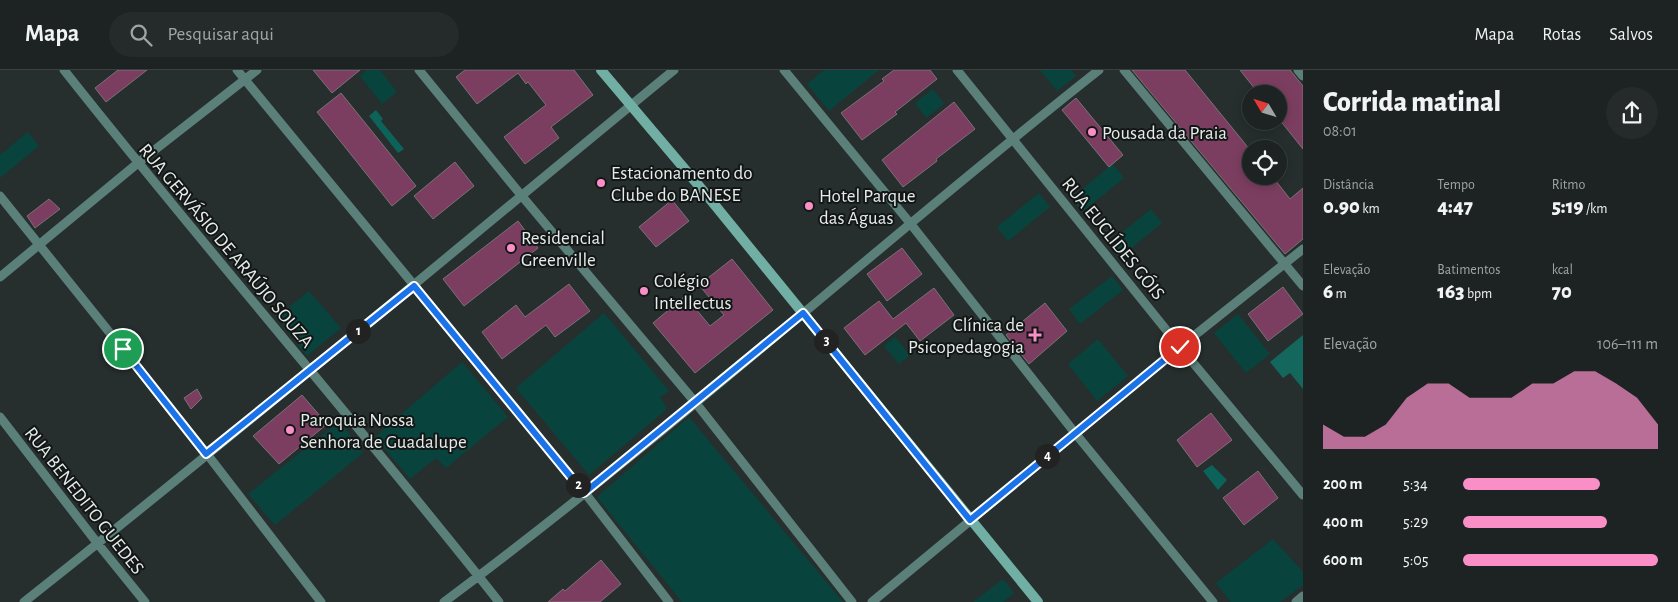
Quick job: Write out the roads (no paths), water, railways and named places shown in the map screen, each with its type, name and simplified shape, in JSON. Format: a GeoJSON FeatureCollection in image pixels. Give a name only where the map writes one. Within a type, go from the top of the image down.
{"type":"FeatureCollection","features":[{"type":"Feature","properties":{"kind":"street","name":"RUA GERVÁSIO DE ARAÚJO SOUZA"},"geometry":{"type":"LineString","coordinates":[[64,70],[138,163],[499,602]]}},
{"type":"Feature","properties":{"kind":"street"},"geometry":{"type":"LineString","coordinates":[[237,70],[584,493],[670,602]]}},
{"type":"Feature","properties":{"kind":"street"},"geometry":{"type":"LineString","coordinates":[[0,277],[138,163],[257,70]]}},
{"type":"Feature","properties":{"kind":"street"},"geometry":{"type":"LineString","coordinates":[[419,70],[695,402],[852,602]]}},
{"type":"Feature","properties":{"kind":"street"},"geometry":{"type":"LineString","coordinates":[[601,70],[803,313],[1038,602]]}},
{"type":"Feature","properties":{"kind":"street"},"geometry":{"type":"LineString","coordinates":[[24,602],[98,544],[414,286],[521,195],[674,70]]}},
{"type":"Feature","properties":{"kind":"street"},"geometry":{"type":"LineString","coordinates":[[784,70],[910,223],[1074,433],[1213,602]]}},
{"type":"Feature","properties":{"kind":"street","name":"RUA EUCLÍDES GÓIS"},"geometry":{"type":"LineString","coordinates":[[957,70],[1180,347],[1303,495]]}},
{"type":"Feature","properties":{"kind":"street"},"geometry":{"type":"LineString","coordinates":[[444,602],[584,493],[1013,138],[1099,70]]}},
{"type":"Feature","properties":{"kind":"street"},"geometry":{"type":"LineString","coordinates":[[1124,70],[1303,286]]}},
{"type":"Feature","properties":{"kind":"street"},"geometry":{"type":"LineString","coordinates":[[1298,70],[1303,76]]}},
{"type":"Feature","properties":{"kind":"street"},"geometry":{"type":"LineString","coordinates":[[0,196],[206,454],[321,602]]}},
{"type":"Feature","properties":{"kind":"street"},"geometry":{"type":"LineString","coordinates":[[872,602],[1074,433],[1303,248]]}},
{"type":"Feature","properties":{"kind":"street","name":"RUA BENEDITO GUEDES"},"geometry":{"type":"LineString","coordinates":[[0,418],[145,602]]}},
{"type":"Feature","properties":{"kind":"street"},"geometry":{"type":"LineString","coordinates":[[1296,602],[1303,596]]}},
{"type":"Feature","properties":{"kind":"place","name":"Pousada da Praia"},"geometry":{"type":"Point","coordinates":[1092,132]}},
{"type":"Feature","properties":{"kind":"place","name":"Estacionamento do Clube do BANESE"},"geometry":{"type":"Point","coordinates":[601,183]}},
{"type":"Feature","properties":{"kind":"place","name":"Hotel Parque das Águas"},"geometry":{"type":"Point","coordinates":[809,206]}},
{"type":"Feature","properties":{"kind":"place","name":"Residencial Greenville"},"geometry":{"type":"Point","coordinates":[511,248]}},
{"type":"Feature","properties":{"kind":"place","name":"Colégio Intellectus"},"geometry":{"type":"Point","coordinates":[644,291]}},
{"type":"Feature","properties":{"kind":"place","name":"Clínica de Psicopedagogia"},"geometry":{"type":"Point","coordinates":[1035,335]}},
{"type":"Feature","properties":{"kind":"place","name":"Paroquia Nossa Senhora de Guadalupe"},"geometry":{"type":"Point","coordinates":[290,430]}}]}
